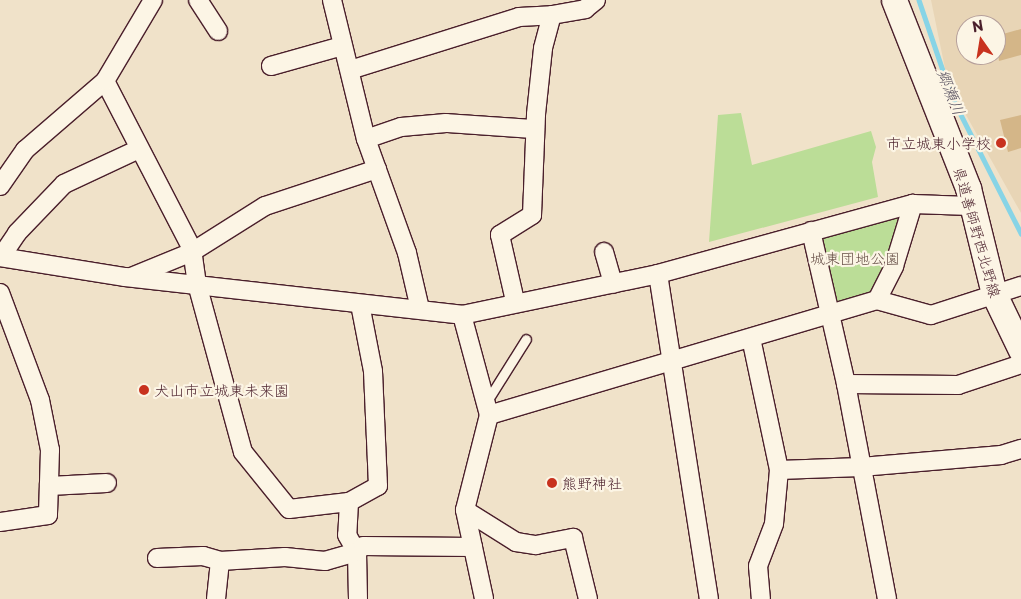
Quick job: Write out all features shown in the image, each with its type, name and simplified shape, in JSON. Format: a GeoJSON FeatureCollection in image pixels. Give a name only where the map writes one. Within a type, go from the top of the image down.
{"type":"FeatureCollection","features":[{"type":"Feature","properties":{"kind":"main road","name":"県道善師野西北野線"},"geometry":{"type":"LineString","coordinates":[[894,0],[968,188],[970,206],[994,294],[1021,350]]}},
{"type":"Feature","properties":{"kind":"street"},"geometry":{"type":"LineString","coordinates":[[0,186],[25,150],[105,81],[153,0]]}},
{"type":"Feature","properties":{"kind":"street"},"geometry":{"type":"LineString","coordinates":[[198,0],[218,31]]}},
{"type":"Feature","properties":{"kind":"street"},"geometry":{"type":"LineString","coordinates":[[332,0],[366,139],[407,253],[420,309]]}},
{"type":"Feature","properties":{"kind":"street"},"geometry":{"type":"LineString","coordinates":[[350,70],[519,17],[585,10],[596,0]]}},
{"type":"Feature","properties":{"kind":"street"},"geometry":{"type":"LineString","coordinates":[[515,301],[500,235],[532,214],[535,129],[543,48],[552,15]]}},
{"type":"Feature","properties":{"kind":"street"},"geometry":{"type":"LineString","coordinates":[[271,66],[342,46]]}},
{"type":"Feature","properties":{"kind":"street"},"geometry":{"type":"LineString","coordinates":[[105,81],[192,252],[197,284],[243,452],[289,509],[349,502],[378,486],[380,476],[373,372],[360,304]]}},
{"type":"Feature","properties":{"kind":"street"},"geometry":{"type":"LineString","coordinates":[[366,139],[401,127],[446,123],[535,129]]}},
{"type":"Feature","properties":{"kind":"street"},"geometry":{"type":"LineString","coordinates":[[139,149],[64,184],[17,233],[0,257],[131,277],[462,314],[515,301],[523,303],[658,274],[913,204],[970,206]]}},
{"type":"Feature","properties":{"kind":"street"},"geometry":{"type":"LineString","coordinates":[[131,277],[192,252],[265,206],[377,169]]}},
{"type":"Feature","properties":{"kind":"street"},"geometry":{"type":"LineString","coordinates":[[877,300],[894,266],[913,204]]}},
{"type":"Feature","properties":{"kind":"street"},"geometry":{"type":"LineString","coordinates":[[811,231],[828,313],[846,384],[887,599]]}},
{"type":"Feature","properties":{"kind":"street"},"geometry":{"type":"LineString","coordinates":[[604,252],[613,284]]}},
{"type":"Feature","properties":{"kind":"street"},"geometry":{"type":"LineString","coordinates":[[658,274],[709,599]]}},
{"type":"Feature","properties":{"kind":"street"},"geometry":{"type":"LineString","coordinates":[[488,408],[751,338],[828,313],[877,300],[931,315],[1021,286]]}},
{"type":"Feature","properties":{"kind":"street"},"geometry":{"type":"LineString","coordinates":[[0,293],[40,400],[50,450],[48,516],[0,522]]}},
{"type":"Feature","properties":{"kind":"street"},"geometry":{"type":"LineString","coordinates":[[462,314],[488,408],[465,510],[484,599]]}},
{"type":"Feature","properties":{"kind":"street"},"geometry":{"type":"LineString","coordinates":[[751,338],[779,470],[774,524],[758,566],[761,599]]}},
{"type":"Feature","properties":{"kind":"street"},"geometry":{"type":"LineString","coordinates":[[846,384],[958,385],[1021,364]]}},
{"type":"Feature","properties":{"kind":"street"},"geometry":{"type":"LineString","coordinates":[[779,470],[861,467],[1001,455],[1021,449]]}},
{"type":"Feature","properties":{"kind":"street"},"geometry":{"type":"LineString","coordinates":[[49,486],[107,483]]}},
{"type":"Feature","properties":{"kind":"street"},"geometry":{"type":"LineString","coordinates":[[349,502],[347,535],[357,552],[358,599]]}},
{"type":"Feature","properties":{"kind":"street"},"geometry":{"type":"LineString","coordinates":[[465,510],[516,542],[536,545],[573,538],[588,599]]}},
{"type":"Feature","properties":{"kind":"street"},"geometry":{"type":"LineString","coordinates":[[157,558],[203,556],[220,561],[285,557],[325,561],[357,552],[363,546],[472,547]]}},
{"type":"Feature","properties":{"kind":"street"},"geometry":{"type":"LineString","coordinates":[[216,599],[220,561]]}},
{"type":"Feature","properties":{"kind":"lane"},"geometry":{"type":"LineString","coordinates":[[488,408],[526,339]]}},
{"type":"Feature","properties":{"kind":"shaded area","name":"市立城東小学校"},"geometry":{"type":"Polygon","coordinates":[[[931,0],[1021,0],[1021,213],[948,83],[931,0]]]}},
{"type":"Feature","properties":{"kind":"green space"},"geometry":{"type":"Polygon","coordinates":[[[741,113],[752,165],[871,131],[876,147],[872,162],[878,197],[709,242],[718,115],[741,113]]]}},
{"type":"Feature","properties":{"kind":"green space","name":"城東団地公園"},"geometry":{"type":"Polygon","coordinates":[[[899,216],[887,262],[871,293],[833,304],[820,235],[899,216]]]}},
{"type":"Feature","properties":{"kind":"building"},"geometry":{"type":"Polygon","coordinates":[[[1021,29],[1021,55],[1006,59],[1006,33],[1021,29]]]}},
{"type":"Feature","properties":{"kind":"building"},"geometry":{"type":"Polygon","coordinates":[[[1021,115],[1021,148],[1008,152],[1000,120],[1021,115]]]}},
{"type":"Feature","properties":{"kind":"waterway","name":"郷瀬川"},"geometry":{"type":"LineString","coordinates":[[919,0],[952,97],[1021,233]]}},
{"type":"Feature","properties":{"kind":"place","name":"市立城東小学校"},"geometry":{"type":"Point","coordinates":[1001,143]}},
{"type":"Feature","properties":{"kind":"place","name":"犬山市立城東未来園"},"geometry":{"type":"Point","coordinates":[144,390]}},
{"type":"Feature","properties":{"kind":"place","name":"熊野神社"},"geometry":{"type":"Point","coordinates":[552,483]}}]}
